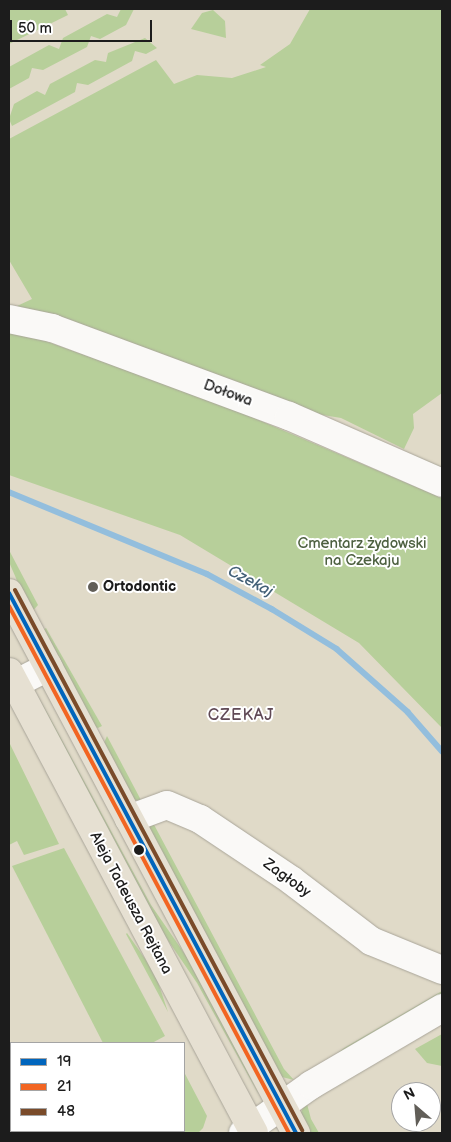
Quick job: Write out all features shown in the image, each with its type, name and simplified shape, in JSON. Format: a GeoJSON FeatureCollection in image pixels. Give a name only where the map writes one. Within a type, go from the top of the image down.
{"type":"FeatureCollection","features":[{"type":"Feature","properties":{"kind":"main road"},"geometry":{"type":"LineString","coordinates":[[9,593],[296,1133]]}},
{"type":"Feature","properties":{"kind":"main road","name":"Aleja Tadeusza Rejtana"},"geometry":{"type":"LineString","coordinates":[[11,681],[250,1132]]}},
{"type":"Feature","properties":{"kind":"street","name":"Dołowa"},"geometry":{"type":"LineString","coordinates":[[9,319],[52,328],[289,416],[442,483]]}},
{"type":"Feature","properties":{"kind":"street"},"geometry":{"type":"LineString","coordinates":[[11,681],[48,667]]}},
{"type":"Feature","properties":{"kind":"street","name":"Zagłoby"},"geometry":{"type":"LineString","coordinates":[[129,818],[167,805],[200,819],[292,880],[371,941],[442,970]]}},
{"type":"Feature","properties":{"kind":"street"},"geometry":{"type":"LineString","coordinates":[[250,1132],[281,1105],[442,1008]]}},
{"type":"Feature","properties":{"kind":"green space"},"geometry":{"type":"Polygon","coordinates":[[[9,9],[65,9],[68,15],[9,44],[9,9]]]}},
{"type":"Feature","properties":{"kind":"green space"},"geometry":{"type":"Polygon","coordinates":[[[121,9],[134,9],[126,25],[100,39],[91,36],[87,47],[43,70],[32,68],[29,78],[9,89],[9,67],[49,45],[59,49],[63,38],[107,14],[117,17],[121,9]]]}},
{"type":"Feature","properties":{"kind":"green space"},"geometry":{"type":"Polygon","coordinates":[[[310,9],[442,9],[442,393],[413,414],[414,428],[404,449],[341,418],[305,412],[17,306],[32,299],[9,260],[9,139],[156,60],[174,84],[197,75],[232,78],[266,67],[260,65],[290,44],[310,9]]]}},
{"type":"Feature","properties":{"kind":"green space"},"geometry":{"type":"Polygon","coordinates":[[[213,10],[225,21],[226,38],[191,29],[202,13],[213,10]]]}},
{"type":"Feature","properties":{"kind":"green space"},"geometry":{"type":"Polygon","coordinates":[[[145,38],[157,48],[146,54],[135,51],[132,61],[88,85],[77,83],[75,92],[12,126],[9,119],[14,104],[37,91],[45,95],[50,84],[95,60],[106,62],[108,53],[145,38]]]}},
{"type":"Feature","properties":{"kind":"green space","name":"Cmentarz żydowski na Czekaju"},"geometry":{"type":"Polygon","coordinates":[[[20,332],[219,403],[442,498],[442,728],[359,643],[180,535],[9,475],[9,334],[20,332]]]}},
{"type":"Feature","properties":{"kind":"green space"},"geometry":{"type":"Polygon","coordinates":[[[9,550],[38,605],[31,613],[9,562],[9,550]]]}},
{"type":"Feature","properties":{"kind":"green space"},"geometry":{"type":"Polygon","coordinates":[[[46,628],[102,726],[98,728],[90,725],[41,631],[46,628]]]}},
{"type":"Feature","properties":{"kind":"green space"},"geometry":{"type":"Polygon","coordinates":[[[37,694],[151,905],[202,979],[259,1095],[197,983],[146,908],[37,694]]]}},
{"type":"Feature","properties":{"kind":"green space"},"geometry":{"type":"Polygon","coordinates":[[[107,736],[142,802],[133,799],[102,747],[107,736]]]}},
{"type":"Feature","properties":{"kind":"green space"},"geometry":{"type":"Polygon","coordinates":[[[9,742],[59,844],[24,855],[17,841],[9,845],[9,742]]]}},
{"type":"Feature","properties":{"kind":"green space"},"geometry":{"type":"Polygon","coordinates":[[[151,819],[284,1069],[294,1080],[278,1076],[148,829],[151,819]]]}},
{"type":"Feature","properties":{"kind":"green space"},"geometry":{"type":"Polygon","coordinates":[[[64,848],[165,1036],[154,1042],[102,1042],[12,866],[64,848]]]}},
{"type":"Feature","properties":{"kind":"green space"},"geometry":{"type":"Polygon","coordinates":[[[126,934],[155,973],[168,1012],[126,934]]]}},
{"type":"Feature","properties":{"kind":"green space"},"geometry":{"type":"Polygon","coordinates":[[[442,991],[442,996],[327,1062],[344,1048],[442,991]]]}},
{"type":"Feature","properties":{"kind":"green space"},"geometry":{"type":"Polygon","coordinates":[[[442,1034],[442,1066],[427,1063],[415,1049],[442,1034]]]}},
{"type":"Feature","properties":{"kind":"green space"},"geometry":{"type":"Polygon","coordinates":[[[185,1074],[207,1116],[203,1128],[198,1133],[149,1133],[185,1132],[185,1074]]]}},
{"type":"Feature","properties":{"kind":"green space"},"geometry":{"type":"Polygon","coordinates":[[[306,1100],[311,1119],[319,1133],[308,1133],[300,1115],[306,1100]]]}},
{"type":"Feature","properties":{"kind":"waterway","name":"Czekaj"},"geometry":{"type":"LineString","coordinates":[[9,492],[207,574],[272,609],[337,649],[408,712],[442,751]]}},
{"type":"Feature","properties":{"kind":"transit line","name":"48"},"geometry":{"type":"LineString","coordinates":[[15,590],[302,1130]]}},
{"type":"Feature","properties":{"kind":"transit line","name":"19"},"geometry":{"type":"LineString","coordinates":[[9,593],[296,1133]]}},
{"type":"Feature","properties":{"kind":"transit line","name":"21"},"geometry":{"type":"LineString","coordinates":[[9,606],[289,1133]]}},
{"type":"Feature","properties":{"kind":"place","name":"Ortodontic"},"geometry":{"type":"Point","coordinates":[93,587]}},
{"type":"Feature","properties":{"kind":"district","name":"CZEKAJ"},"geometry":{"type":"Point","coordinates":[241,716]}}]}
